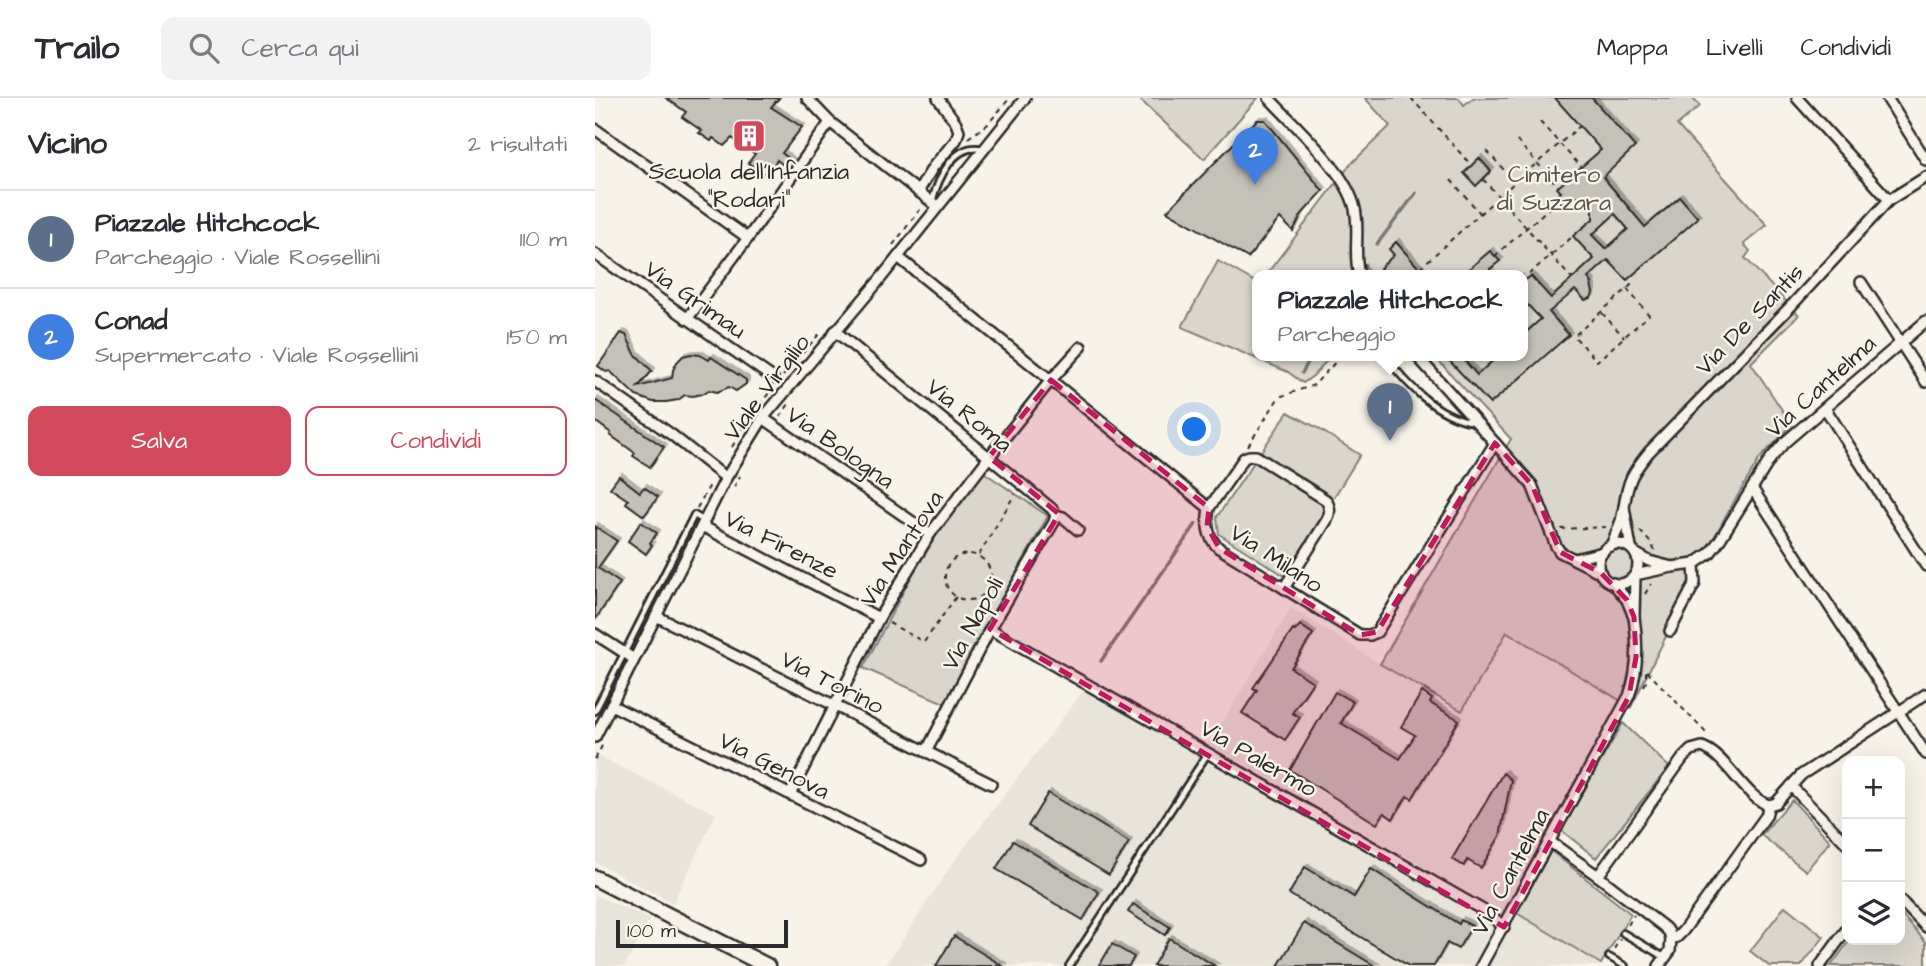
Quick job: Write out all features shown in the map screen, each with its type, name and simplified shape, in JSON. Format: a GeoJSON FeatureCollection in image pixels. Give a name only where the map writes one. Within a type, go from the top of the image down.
{"type":"FeatureCollection","features":[{"type":"Feature","properties":{"kind":"main road"},"geometry":{"type":"LineString","coordinates":[[598,882],[767,966]]}},
{"type":"Feature","properties":{"kind":"street"},"geometry":{"type":"LineString","coordinates":[[807,98],[830,122],[928,200],[933,167],[956,140],[960,131],[938,98]]}},
{"type":"Feature","properties":{"kind":"street","name":"Viale Virgilio"},"geometry":{"type":"LineString","coordinates":[[595,737],[726,478],[763,418],[898,257],[928,200],[984,149],[1025,98]]}},
{"type":"Feature","properties":{"kind":"street"},"geometry":{"type":"LineString","coordinates":[[1269,98],[1338,173],[1349,190],[1355,210],[1358,270]]}},
{"type":"Feature","properties":{"kind":"street"},"geometry":{"type":"LineString","coordinates":[[1797,98],[1889,200]]}},
{"type":"Feature","properties":{"kind":"street"},"geometry":{"type":"LineString","coordinates":[[1887,98],[1926,160]]}},
{"type":"Feature","properties":{"kind":"street"},"geometry":{"type":"LineString","coordinates":[[687,319],[830,122]]}},
{"type":"Feature","properties":{"kind":"street"},"geometry":{"type":"LineString","coordinates":[[595,130],[748,238]]}},
{"type":"Feature","properties":{"kind":"street","name":"Via De Santis"},"geometry":{"type":"LineString","coordinates":[[1623,526],[1627,487],[1631,476],[1649,452],[1792,305],[1889,200],[1926,177]]}},
{"type":"Feature","properties":{"kind":"street","name":"Via Grimau"},"geometry":{"type":"LineString","coordinates":[[595,254],[776,381]]}},
{"type":"Feature","properties":{"kind":"street","name":"Via Milano"},"geometry":{"type":"LineString","coordinates":[[898,257],[1209,508],[1207,526],[1214,544],[1360,635],[1377,632],[1495,443]]}},
{"type":"Feature","properties":{"kind":"street"},"geometry":{"type":"LineString","coordinates":[[1861,282],[1926,382]]}},
{"type":"Feature","properties":{"kind":"street","name":"Via Cantelma"},"geometry":{"type":"LineString","coordinates":[[1694,564],[1710,553],[1771,457],[1785,442],[1926,321]]}},
{"type":"Feature","properties":{"kind":"street","name":"Via Roma"},"geometry":{"type":"LineString","coordinates":[[835,331],[1056,515],[1063,517],[1078,530]]}},
{"type":"Feature","properties":{"kind":"street","name":"Via Mantova"},"geometry":{"type":"LineString","coordinates":[[790,795],[879,618],[930,534],[1080,346]]}},
{"type":"Feature","properties":{"kind":"street"},"geometry":{"type":"LineString","coordinates":[[1421,361],[1532,485],[1560,552],[1601,573],[1613,583],[1627,600],[1634,617]]}},
{"type":"Feature","properties":{"kind":"street"},"geometry":{"type":"LineString","coordinates":[[595,381],[681,442],[726,478]]}},
{"type":"Feature","properties":{"kind":"street"},"geometry":{"type":"LineString","coordinates":[[1825,408],[1926,566]]}},
{"type":"Feature","properties":{"kind":"street","name":"Via Bologna"},"geometry":{"type":"LineString","coordinates":[[763,418],[930,534]]}},
{"type":"Feature","properties":{"kind":"street"},"geometry":{"type":"LineString","coordinates":[[1209,508],[1244,458],[1251,455],[1327,500],[1330,514],[1284,588]]}},
{"type":"Feature","properties":{"kind":"street"},"geometry":{"type":"LineString","coordinates":[[1752,488],[1926,754]]}},
{"type":"Feature","properties":{"kind":"street","name":"Via Napoli"},"geometry":{"type":"LineString","coordinates":[[926,752],[990,629],[1056,515]]}},
{"type":"Feature","properties":{"kind":"street","name":"Via Firenze"},"geometry":{"type":"LineString","coordinates":[[703,524],[879,618]]}},
{"type":"Feature","properties":{"kind":"street"},"geometry":{"type":"LineString","coordinates":[[1601,573],[1599,564],[1623,526]]}},
{"type":"Feature","properties":{"kind":"street"},"geometry":{"type":"LineString","coordinates":[[1623,526],[1638,564],[1635,575],[1634,617]]}},
{"type":"Feature","properties":{"kind":"street"},"geometry":{"type":"LineString","coordinates":[[1574,559],[1619,544],[1656,567]]}},
{"type":"Feature","properties":{"kind":"street"},"geometry":{"type":"LineString","coordinates":[[1613,583],[1626,582],[1635,575],[1656,567],[1694,564],[1695,583],[1670,631]]}},
{"type":"Feature","properties":{"kind":"street","name":"Via Torino"},"geometry":{"type":"LineString","coordinates":[[656,616],[991,784]]}},
{"type":"Feature","properties":{"kind":"street","name":"Via Cantelma"},"geometry":{"type":"LineString","coordinates":[[1481,966],[1634,685],[1634,617]]}},
{"type":"Feature","properties":{"kind":"street","name":"Via Palermo"},"geometry":{"type":"LineString","coordinates":[[990,629],[1488,913],[1504,927]]}},
{"type":"Feature","properties":{"kind":"street"},"geometry":{"type":"LineString","coordinates":[[595,634],[634,659]]}},
{"type":"Feature","properties":{"kind":"street"},"geometry":{"type":"LineString","coordinates":[[1769,806],[1776,803],[1801,775],[1926,694]]}},
{"type":"Feature","properties":{"kind":"street","name":"Via Genova"},"geometry":{"type":"LineString","coordinates":[[611,705],[921,860]]}},
{"type":"Feature","properties":{"kind":"street"},"geometry":{"type":"LineString","coordinates":[[1598,876],[1691,750],[1702,747],[1712,752],[1759,800],[1769,806]]}},
{"type":"Feature","properties":{"kind":"street"},"geometry":{"type":"LineString","coordinates":[[1791,786],[1842,839]]}},
{"type":"Feature","properties":{"kind":"street"},"geometry":{"type":"LineString","coordinates":[[1671,939],[1683,931],[1766,816],[1769,806]]}},
{"type":"Feature","properties":{"kind":"street"},"geometry":{"type":"LineString","coordinates":[[1549,841],[1669,932],[1671,947],[1659,966]]}},
{"type":"Feature","properties":{"kind":"street"},"geometry":{"type":"LineString","coordinates":[[1905,905],[1926,927]]}},
{"type":"Feature","properties":{"kind":"street"},"geometry":{"type":"LineString","coordinates":[[1820,966],[1842,936]]}},
{"type":"Feature","properties":{"kind":"lane"},"geometry":{"type":"LineString","coordinates":[[928,200],[939,180],[960,153],[968,147],[984,149]]}},
{"type":"Feature","properties":{"kind":"lane"},"geometry":{"type":"LineString","coordinates":[[1390,361],[1425,399],[1441,411],[1463,421],[1477,423]]}},
{"type":"Feature","properties":{"kind":"lane"},"geometry":{"type":"LineString","coordinates":[[595,711],[694,515],[703,524]]}},
{"type":"Feature","properties":{"kind":"lane"},"geometry":{"type":"LineString","coordinates":[[1069,966],[1208,753]]}},
{"type":"Feature","properties":{"kind":"lane"},"geometry":{"type":"LineString","coordinates":[[1623,933],[1665,957]]}},
{"type":"Feature","properties":{"kind":"lane"},"geometry":{"type":"LineString","coordinates":[[1609,957],[1625,966]]}},
{"type":"Feature","properties":{"kind":"path"},"geometry":{"type":"LineString","coordinates":[[969,138],[987,125],[1010,98]]}},
{"type":"Feature","properties":{"kind":"path"},"geometry":{"type":"LineString","coordinates":[[1411,98],[1472,166]]}},
{"type":"Feature","properties":{"kind":"path"},"geometry":{"type":"LineString","coordinates":[[1540,122],[1581,167]]}},
{"type":"Feature","properties":{"kind":"path"},"geometry":{"type":"LineString","coordinates":[[1420,268],[1580,126]]}},
{"type":"Feature","properties":{"kind":"path"},"geometry":{"type":"LineString","coordinates":[[1517,141],[1559,187]]}},
{"type":"Feature","properties":{"kind":"path"},"geometry":{"type":"LineString","coordinates":[[1487,151],[1515,182]]}},
{"type":"Feature","properties":{"kind":"path"},"geometry":{"type":"LineString","coordinates":[[1483,179],[1572,279]]}},
{"type":"Feature","properties":{"kind":"path"},"geometry":{"type":"LineString","coordinates":[[1451,180],[1480,213]]}},
{"type":"Feature","properties":{"kind":"path"},"geometry":{"type":"LineString","coordinates":[[891,247],[928,200]]}},
{"type":"Feature","properties":{"kind":"path"},"geometry":{"type":"LineString","coordinates":[[1495,256],[1558,200]]}},
{"type":"Feature","properties":{"kind":"path"},"geometry":{"type":"LineString","coordinates":[[1529,274],[1572,237]]}},
{"type":"Feature","properties":{"kind":"path"},"geometry":{"type":"LineString","coordinates":[[1627,289],[1649,315],[1597,361],[1574,337],[1633,283]]}},
{"type":"Feature","properties":{"kind":"path"},"geometry":{"type":"LineString","coordinates":[[1601,312],[1625,337]]}},
{"type":"Feature","properties":{"kind":"path"},"geometry":{"type":"LineString","coordinates":[[732,447],[776,381],[825,327]]}},
{"type":"Feature","properties":{"kind":"path"},"geometry":{"type":"LineString","coordinates":[[1251,455],[1247,447],[1279,397],[1314,385],[1336,361]]}},
{"type":"Feature","properties":{"kind":"path"},"geometry":{"type":"LineString","coordinates":[[773,426],[790,403]]}},
{"type":"Feature","properties":{"kind":"path"},"geometry":{"type":"LineString","coordinates":[[730,493],[744,470]]}},
{"type":"Feature","properties":{"kind":"path"},"geometry":{"type":"LineString","coordinates":[[694,515],[717,472]]}},
{"type":"Feature","properties":{"kind":"path"},"geometry":{"type":"LineString","coordinates":[[978,557],[1021,484]]}},
{"type":"Feature","properties":{"kind":"path"},"geometry":{"type":"LineString","coordinates":[[1555,527],[1561,530],[1623,526],[1640,530],[1655,551],[1656,567],[1651,583],[1640,600]]}},
{"type":"Feature","properties":{"kind":"path"},"geometry":{"type":"LineString","coordinates":[[963,555],[978,557],[984,561],[991,574],[988,589],[977,599],[962,600],[955,597],[950,592],[945,577],[950,563],[963,555]]}},
{"type":"Feature","properties":{"kind":"path"},"geometry":{"type":"LineString","coordinates":[[879,618],[924,642],[955,597]]}},
{"type":"Feature","properties":{"kind":"path"},"geometry":{"type":"LineString","coordinates":[[1646,671],[1707,734],[1702,747]]}},
{"type":"Feature","properties":{"kind":"path"},"geometry":{"type":"LineString","coordinates":[[595,759],[608,734]]}},
{"type":"Feature","properties":{"kind":"path"},"geometry":{"type":"LineString","coordinates":[[1609,957],[1634,914]]}},
{"type":"Feature","properties":{"kind":"highlighted area"},"geometry":{"type":"Polygon","coordinates":[[[1051,380],[1209,508],[1207,526],[1219,548],[1360,635],[1377,632],[1495,443],[1532,485],[1560,552],[1601,573],[1627,600],[1634,617],[1636,657],[1629,696],[1504,927],[990,629],[1059,514],[989,457],[1051,380]]]}},
{"type":"Feature","properties":{"kind":"shaded area"},"geometry":{"type":"Polygon","coordinates":[[[1291,608],[1462,711],[1507,632],[1631,707],[1515,912],[1604,966],[885,966],[953,863],[1084,690],[1201,758],[1291,608]]]}},
{"type":"Feature","properties":{"kind":"shaded area"},"geometry":{"type":"Polygon","coordinates":[[[596,755],[716,814],[673,903],[595,862],[596,755]]]}},
{"type":"Feature","properties":{"kind":"shaded area"},"geometry":{"type":"Polygon","coordinates":[[[595,895],[650,919],[625,966],[595,966],[595,895]]]}},
{"type":"Feature","properties":{"kind":"green space"},"geometry":{"type":"Polygon","coordinates":[[[1138,98],[1258,98],[1204,159],[1138,98]]]}},
{"type":"Feature","properties":{"kind":"green space","name":"Cimitero di Suzzara"},"geometry":{"type":"Polygon","coordinates":[[[1365,98],[1459,98],[1464,105],[1473,98],[1692,98],[1700,106],[1677,125],[1767,225],[1744,244],[1750,251],[1745,258],[1799,315],[1751,363],[1792,425],[1760,458],[1725,517],[1631,707],[1507,632],[1462,711],[1380,664],[1511,439],[1439,361],[1528,361],[1528,270],[1367,270],[1365,263],[1364,270],[1270,270],[1350,165],[1390,126],[1365,98]]]}},
{"type":"Feature","properties":{"kind":"green space"},"geometry":{"type":"Polygon","coordinates":[[[1218,261],[1252,280],[1252,357],[1182,327],[1218,261]]]}},
{"type":"Feature","properties":{"kind":"green space"},"geometry":{"type":"Polygon","coordinates":[[[1262,361],[1327,361],[1303,383],[1288,372],[1262,361]]]}},
{"type":"Feature","properties":{"kind":"green space"},"geometry":{"type":"Polygon","coordinates":[[[1288,412],[1360,455],[1285,576],[1219,534],[1217,517],[1288,412]]]}},
{"type":"Feature","properties":{"kind":"green space"},"geometry":{"type":"Polygon","coordinates":[[[979,469],[1048,516],[944,703],[863,668],[932,537],[979,469]]]}},
{"type":"Feature","properties":{"kind":"green space"},"geometry":{"type":"Polygon","coordinates":[[[1623,723],[1669,767],[1596,858],[1561,830],[1623,723]]]}},
{"type":"Feature","properties":{"kind":"green space"},"geometry":{"type":"Polygon","coordinates":[[[1792,800],[1830,841],[1806,871],[1761,835],[1792,800]]]}},
{"type":"Feature","properties":{"kind":"green space"},"geometry":{"type":"Polygon","coordinates":[[[1551,851],[1631,914],[1601,964],[1515,912],[1551,851]]]}},
{"type":"Feature","properties":{"kind":"green space"},"geometry":{"type":"Polygon","coordinates":[[[1785,906],[1824,937],[1801,966],[1769,966],[1750,951],[1785,906]]]}},
{"type":"Feature","properties":{"kind":"green space"},"geometry":{"type":"Polygon","coordinates":[[[1905,919],[1926,942],[1926,966],[1831,966],[1846,945],[1905,945],[1905,919]]]}},
{"type":"Feature","properties":{"kind":"building","name":"Scuola dell'Infanzia \"Rodari\""},"geometry":{"type":"Polygon","coordinates":[[[666,98],[779,98],[771,107],[802,127],[782,153],[793,162],[788,169],[777,160],[767,175],[748,163],[755,154],[732,138],[724,146],[713,138],[711,141],[682,117],[686,112],[666,98]]]}},
{"type":"Feature","properties":{"kind":"building"},"geometry":{"type":"Polygon","coordinates":[[[1555,98],[1592,98],[1635,147],[1603,177],[1645,227],[1680,197],[1698,218],[1627,280],[1608,260],[1588,278],[1592,283],[1591,298],[1585,300],[1575,290],[1549,312],[1569,335],[1490,404],[1450,361],[1465,361],[1477,375],[1492,361],[1528,361],[1528,331],[1541,319],[1528,305],[1528,278],[1531,276],[1551,298],[1594,259],[1573,236],[1593,219],[1593,207],[1584,197],[1572,196],[1562,204],[1555,197],[1561,192],[1557,188],[1601,150],[1555,98]],[[1615,214],[1592,235],[1606,249],[1628,229],[1615,214]]]}},
{"type":"Feature","properties":{"kind":"building"},"geometry":{"type":"Polygon","coordinates":[[[1257,120],[1265,120],[1323,191],[1302,214],[1293,231],[1280,218],[1248,258],[1167,211],[1257,120]]]}},
{"type":"Feature","properties":{"kind":"building"},"geometry":{"type":"Polygon","coordinates":[[[1479,158],[1491,171],[1476,186],[1464,173],[1479,158]]]}},
{"type":"Feature","properties":{"kind":"building"},"geometry":{"type":"Polygon","coordinates":[[[1396,242],[1421,270],[1382,270],[1380,268],[1394,255],[1389,249],[1396,242]]]}},
{"type":"Feature","properties":{"kind":"building"},"geometry":{"type":"Polygon","coordinates":[[[1490,251],[1500,261],[1490,270],[1468,270],[1490,251]]]}},
{"type":"Feature","properties":{"kind":"building"},"geometry":{"type":"Polygon","coordinates":[[[621,333],[626,335],[635,354],[652,371],[638,387],[672,378],[677,362],[683,356],[691,354],[709,360],[711,357],[746,380],[746,384],[736,391],[729,387],[717,392],[709,390],[666,402],[653,402],[636,396],[610,371],[606,372],[598,366],[621,333]]]}},
{"type":"Feature","properties":{"kind":"building"},"geometry":{"type":"Polygon","coordinates":[[[595,400],[664,447],[650,467],[633,456],[635,453],[595,421],[595,400]]]}},
{"type":"Feature","properties":{"kind":"building"},"geometry":{"type":"Polygon","coordinates":[[[619,476],[640,492],[644,487],[658,497],[644,516],[626,503],[628,500],[610,488],[619,476]]]}},
{"type":"Feature","properties":{"kind":"building"},"geometry":{"type":"Polygon","coordinates":[[[641,522],[657,533],[646,554],[628,541],[641,522]]]}},
{"type":"Feature","properties":{"kind":"building"},"geometry":{"type":"Polygon","coordinates":[[[595,526],[617,541],[598,568],[620,583],[595,620],[595,526]]]}},
{"type":"Feature","properties":{"kind":"building"},"geometry":{"type":"Polygon","coordinates":[[[1300,625],[1313,634],[1291,668],[1313,682],[1292,713],[1300,717],[1285,740],[1242,713],[1257,690],[1253,688],[1293,630],[1300,625]]]}},
{"type":"Feature","properties":{"kind":"building"},"geometry":{"type":"Polygon","coordinates":[[[1335,692],[1353,702],[1341,723],[1400,759],[1415,735],[1401,727],[1422,692],[1432,699],[1430,703],[1459,720],[1412,799],[1407,796],[1393,819],[1384,813],[1377,824],[1290,770],[1335,692]]]}},
{"type":"Feature","properties":{"kind":"building"},"geometry":{"type":"Polygon","coordinates":[[[1503,773],[1511,780],[1500,836],[1481,868],[1467,860],[1464,866],[1452,859],[1503,773]]]}},
{"type":"Feature","properties":{"kind":"building"},"geometry":{"type":"Polygon","coordinates":[[[1048,793],[1129,842],[1109,875],[1028,826],[1048,793]]]}},
{"type":"Feature","properties":{"kind":"building"},"geometry":{"type":"Polygon","coordinates":[[[1013,841],[1099,892],[1083,920],[996,869],[1013,841]]]}},
{"type":"Feature","properties":{"kind":"building"},"geometry":{"type":"Polygon","coordinates":[[[1305,867],[1354,897],[1371,869],[1459,924],[1461,920],[1472,926],[1458,949],[1447,943],[1434,966],[1409,966],[1289,894],[1305,867]]]}},
{"type":"Feature","properties":{"kind":"building"},"geometry":{"type":"Polygon","coordinates":[[[1133,904],[1170,927],[1165,935],[1128,912],[1133,904]]]}},
{"type":"Feature","properties":{"kind":"building"},"geometry":{"type":"Polygon","coordinates":[[[1304,923],[1375,966],[1278,966],[1304,923]]]}},
{"type":"Feature","properties":{"kind":"building"},"geometry":{"type":"Polygon","coordinates":[[[954,936],[1003,966],[936,966],[954,936]]]}},
{"type":"Feature","properties":{"kind":"building"},"geometry":{"type":"Polygon","coordinates":[[[1169,938],[1215,966],[1153,966],[1169,938]]]}},
{"type":"Feature","properties":{"kind":"building"},"geometry":{"type":"Polygon","coordinates":[[[1112,944],[1134,957],[1129,966],[1099,966],[1112,944]]]}},
{"type":"Feature","properties":{"kind":"waterway"},"geometry":{"type":"LineString","coordinates":[[1377,244],[1416,193]]}},
{"type":"Feature","properties":{"kind":"waterway"},"geometry":{"type":"LineString","coordinates":[[1302,373],[1309,361]]}},
{"type":"Feature","properties":{"kind":"waterway"},"geometry":{"type":"LineString","coordinates":[[1101,661],[1196,524]]}},
{"type":"Feature","properties":{"kind":"place","name":"Scuola dell'Infanzia \"Rodari\""},"geometry":{"type":"Point","coordinates":[749,136]}},
{"type":"Feature","properties":{"kind":"place","name":"Conad"},"geometry":{"type":"Point","coordinates":[1255,185]}},
{"type":"Feature","properties":{"kind":"place","name":"Piazzale Hitchcock"},"geometry":{"type":"Point","coordinates":[1390,441]}}]}
